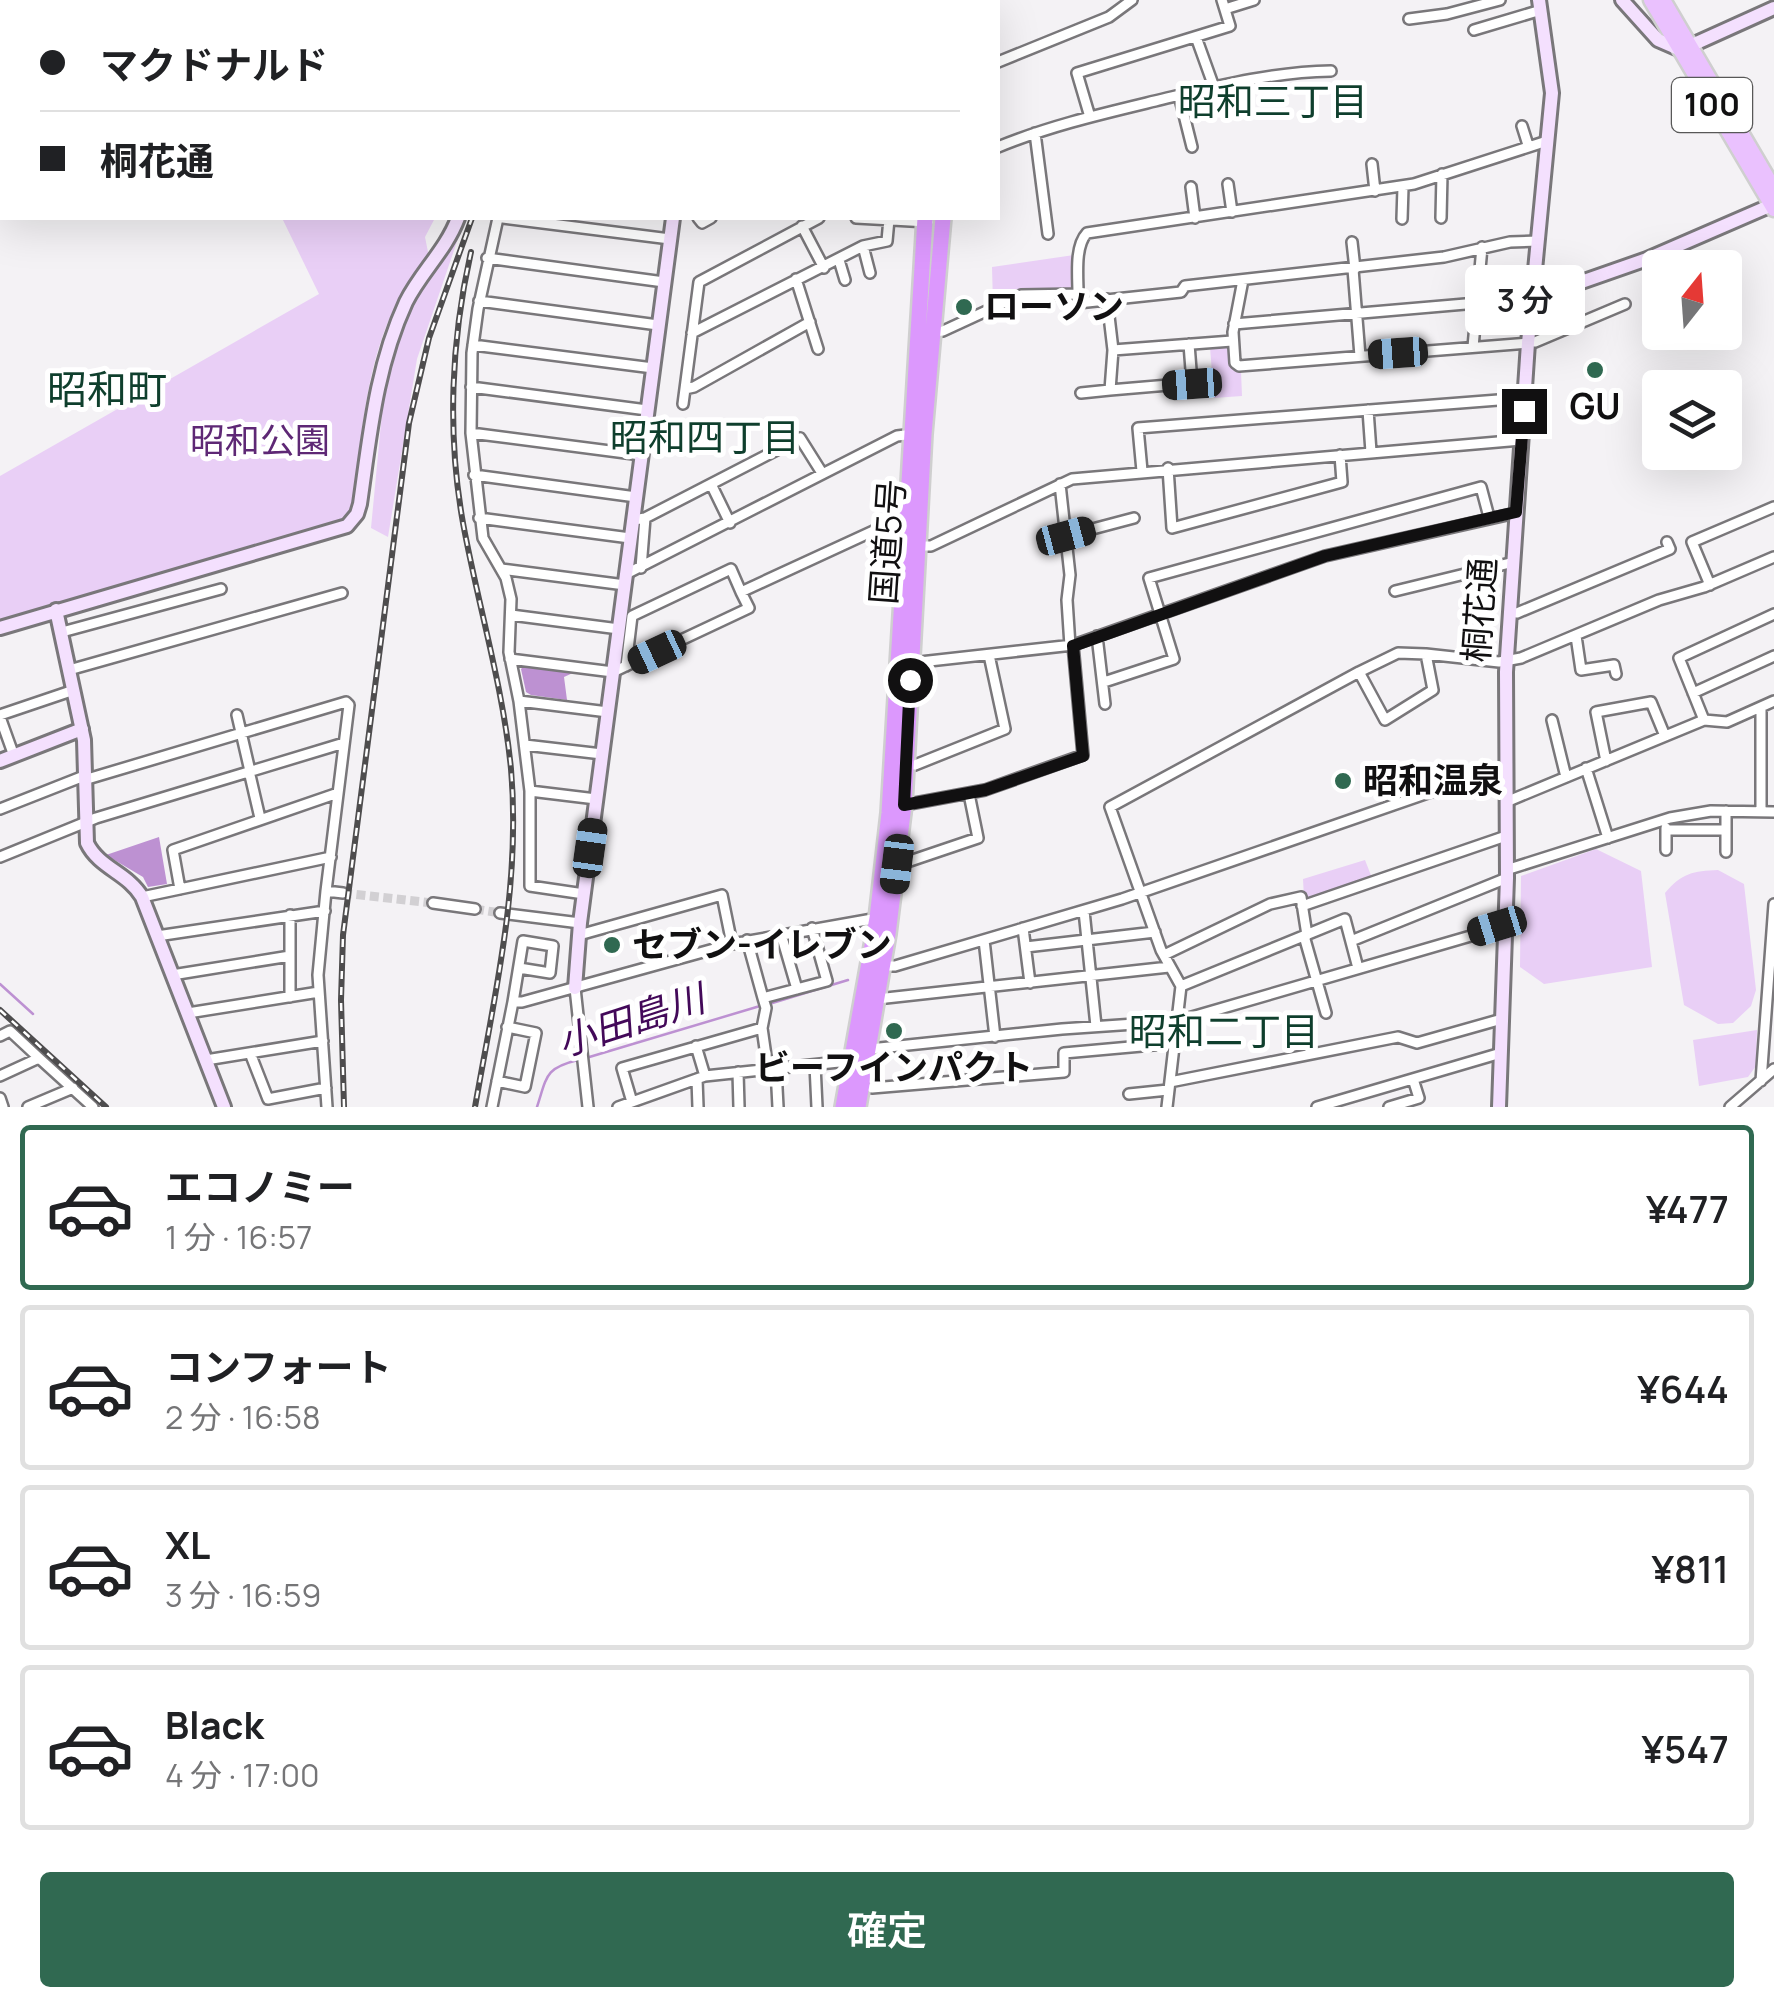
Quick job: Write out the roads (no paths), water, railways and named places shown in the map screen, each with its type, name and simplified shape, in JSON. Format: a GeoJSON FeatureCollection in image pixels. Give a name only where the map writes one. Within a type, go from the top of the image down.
{"type":"FeatureCollection","features":[{"type":"Feature","properties":{"kind":"highway","name":"国道5号"},"geometry":{"type":"LineString","coordinates":[[843,1107],[876,967],[904,805],[904,523],[932,332],[932,220]]}},
{"type":"Feature","properties":{"kind":"highway","name":"国道5号"},"geometry":{"type":"LineString","coordinates":[[884,917],[889,813],[918,546],[917,434],[932,220]]}},
{"type":"Feature","properties":{"kind":"highway","name":"国道5号"},"geometry":{"type":"LineString","coordinates":[[858,1107],[878,998],[876,967]]}},
{"type":"Feature","properties":{"kind":"main road","name":"100"},"geometry":{"type":"LineString","coordinates":[[1651,0],[1774,189]]}},
{"type":"Feature","properties":{"kind":"main road","name":"100"},"geometry":{"type":"LineString","coordinates":[[1663,0],[1773,206]]}},
{"type":"Feature","properties":{"kind":"street"},"geometry":{"type":"LineString","coordinates":[[1000,61],[1109,17],[1132,0]]}},
{"type":"Feature","properties":{"kind":"street"},"geometry":{"type":"LineString","coordinates":[[1090,117],[1077,73],[1230,26],[1223,4],[1254,0]]}},
{"type":"Feature","properties":{"kind":"street"},"geometry":{"type":"LineString","coordinates":[[1408,19],[1500,0]]}},
{"type":"Feature","properties":{"kind":"street"},"geometry":{"type":"LineString","coordinates":[[1622,0],[1658,40],[1685,47],[1774,8]]}},
{"type":"Feature","properties":{"kind":"street"},"geometry":{"type":"LineString","coordinates":[[1474,30],[1540,5]]}},
{"type":"Feature","properties":{"kind":"street","name":"桐花通"},"geometry":{"type":"LineString","coordinates":[[1499,1107],[1506,874],[1506,662],[1524,398],[1552,93],[1540,5]]}},
{"type":"Feature","properties":{"kind":"street"},"geometry":{"type":"LineString","coordinates":[[1196,37],[1214,87]]}},
{"type":"Feature","properties":{"kind":"street"},"geometry":{"type":"LineString","coordinates":[[1000,146],[1035,132],[1214,87],[1282,72],[1331,71]]}},
{"type":"Feature","properties":{"kind":"street"},"geometry":{"type":"LineString","coordinates":[[1179,95],[1192,147]]}},
{"type":"Feature","properties":{"kind":"street"},"geometry":{"type":"LineString","coordinates":[[1522,126],[1528,146]]}},
{"type":"Feature","properties":{"kind":"street"},"geometry":{"type":"LineString","coordinates":[[1035,132],[1048,234]]}},
{"type":"Feature","properties":{"kind":"street"},"geometry":{"type":"LineString","coordinates":[[1538,241],[1482,248],[1444,258],[1185,286],[1181,292],[1078,303],[1084,235],[1403,186],[1547,142]]}},
{"type":"Feature","properties":{"kind":"street"},"geometry":{"type":"LineString","coordinates":[[1372,164],[1375,191]]}},
{"type":"Feature","properties":{"kind":"street"},"geometry":{"type":"LineString","coordinates":[[1441,218],[1442,174]]}},
{"type":"Feature","properties":{"kind":"street"},"geometry":{"type":"LineString","coordinates":[[1228,184],[1232,212]]}},
{"type":"Feature","properties":{"kind":"street"},"geometry":{"type":"LineString","coordinates":[[1402,219],[1403,186]]}},
{"type":"Feature","properties":{"kind":"street"},"geometry":{"type":"LineString","coordinates":[[1191,187],[1195,218]]}},
{"type":"Feature","properties":{"kind":"street"},"geometry":{"type":"LineString","coordinates":[[1533,295],[1546,294],[1647,258],[1773,206]]}},
{"type":"Feature","properties":{"kind":"street"},"geometry":{"type":"LineString","coordinates":[[0,628],[347,526],[353,521],[360,504],[382,363],[409,296],[442,252],[457,220]]}},
{"type":"Feature","properties":{"kind":"street"},"geometry":{"type":"LineString","coordinates":[[499,220],[479,301],[471,387],[479,518],[482,538],[501,569],[511,599],[510,659],[530,791],[530,886],[584,894]]}},
{"type":"Feature","properties":{"kind":"street"},"geometry":{"type":"LineString","coordinates":[[515,220],[670,240]]}},
{"type":"Feature","properties":{"kind":"street"},"geometry":{"type":"LineString","coordinates":[[641,568],[636,497],[672,220]]}},
{"type":"Feature","properties":{"kind":"street"},"geometry":{"type":"LineString","coordinates":[[683,404],[699,282],[815,220]]}},
{"type":"Feature","properties":{"kind":"street"},"geometry":{"type":"LineString","coordinates":[[692,333],[863,246],[887,241],[889,220]]}},
{"type":"Feature","properties":{"kind":"street"},"geometry":{"type":"LineString","coordinates":[[802,226],[824,268]]}},
{"type":"Feature","properties":{"kind":"street"},"geometry":{"type":"LineString","coordinates":[[1352,242],[1360,356]]}},
{"type":"Feature","properties":{"kind":"street"},"geometry":{"type":"LineString","coordinates":[[863,246],[870,273]]}},
{"type":"Feature","properties":{"kind":"street"},"geometry":{"type":"LineString","coordinates":[[1472,347],[1482,248]]}},
{"type":"Feature","properties":{"kind":"street"},"geometry":{"type":"LineString","coordinates":[[487,258],[664,282]]}},
{"type":"Feature","properties":{"kind":"street"},"geometry":{"type":"LineString","coordinates":[[839,260],[845,280]]}},
{"type":"Feature","properties":{"kind":"street"},"geometry":{"type":"LineString","coordinates":[[796,279],[818,349]]}},
{"type":"Feature","properties":{"kind":"street"},"geometry":{"type":"LineString","coordinates":[[1243,280],[1232,341],[1239,366],[1532,342],[1625,304]]}},
{"type":"Feature","properties":{"kind":"street"},"geometry":{"type":"LineString","coordinates":[[932,332],[944,331],[1027,294],[1078,294]]}},
{"type":"Feature","properties":{"kind":"street"},"geometry":{"type":"LineString","coordinates":[[1107,299],[1113,350],[1110,390]]}},
{"type":"Feature","properties":{"kind":"street"},"geometry":{"type":"LineString","coordinates":[[479,301],[658,325]]}},
{"type":"Feature","properties":{"kind":"street"},"geometry":{"type":"LineString","coordinates":[[1234,324],[1476,303]]}},
{"type":"Feature","properties":{"kind":"street"},"geometry":{"type":"LineString","coordinates":[[685,389],[694,388],[810,322]]}},
{"type":"Feature","properties":{"kind":"street"},"geometry":{"type":"LineString","coordinates":[[1113,350],[1232,341]]}},
{"type":"Feature","properties":{"kind":"street"},"geometry":{"type":"LineString","coordinates":[[1081,394],[1192,384],[1189,344]]}},
{"type":"Feature","properties":{"kind":"street"},"geometry":{"type":"LineString","coordinates":[[474,345],[653,368]]}},
{"type":"Feature","properties":{"kind":"street"},"geometry":{"type":"LineString","coordinates":[[471,387],[647,410]]}},
{"type":"Feature","properties":{"kind":"street"},"geometry":{"type":"LineString","coordinates":[[1142,471],[1138,428],[1524,398]]}},
{"type":"Feature","properties":{"kind":"street"},"geometry":{"type":"LineString","coordinates":[[1368,410],[1371,452]]}},
{"type":"Feature","properties":{"kind":"street"},"geometry":{"type":"LineString","coordinates":[[471,433],[641,455]]}},
{"type":"Feature","properties":{"kind":"street"},"geometry":{"type":"LineString","coordinates":[[501,569],[625,579],[897,436],[917,434]]}},
{"type":"Feature","properties":{"kind":"street"},"geometry":{"type":"LineString","coordinates":[[588,1107],[574,988],[602,754],[619,669],[630,538],[639,519],[800,438],[822,474]]}},
{"type":"Feature","properties":{"kind":"street"},"geometry":{"type":"LineString","coordinates":[[918,546],[930,546],[1072,478],[1521,440]]}},
{"type":"Feature","properties":{"kind":"street"},"geometry":{"type":"LineString","coordinates":[[1168,468],[1172,528],[1342,482],[1340,454]]}},
{"type":"Feature","properties":{"kind":"street"},"geometry":{"type":"LineString","coordinates":[[474,475],[636,497]]}},
{"type":"Feature","properties":{"kind":"street"},"geometry":{"type":"LineString","coordinates":[[711,484],[730,523]]}},
{"type":"Feature","properties":{"kind":"street"},"geometry":{"type":"LineString","coordinates":[[904,805],[1010,783],[1083,756],[1060,484]]}},
{"type":"Feature","properties":{"kind":"street"},"geometry":{"type":"LineString","coordinates":[[1104,682],[1174,660],[1149,578],[1481,488],[1488,516]]}},
{"type":"Feature","properties":{"kind":"street"},"geometry":{"type":"LineString","coordinates":[[1710,585],[1692,542],[1774,507]]}},
{"type":"Feature","properties":{"kind":"street"},"geometry":{"type":"LineString","coordinates":[[904,663],[1071,646],[1325,556],[1516,512]]}},
{"type":"Feature","properties":{"kind":"street"},"geometry":{"type":"LineString","coordinates":[[479,518],[630,538]]}},
{"type":"Feature","properties":{"kind":"street"},"geometry":{"type":"LineString","coordinates":[[1066,536],[1134,518]]}},
{"type":"Feature","properties":{"kind":"street"},"geometry":{"type":"LineString","coordinates":[[741,592],[884,526],[904,523]]}},
{"type":"Feature","properties":{"kind":"street"},"geometry":{"type":"LineString","coordinates":[[1319,532],[1325,556]]}},
{"type":"Feature","properties":{"kind":"street"},"geometry":{"type":"LineString","coordinates":[[1517,613],[1670,548],[1667,542]]}},
{"type":"Feature","properties":{"kind":"street"},"geometry":{"type":"LineString","coordinates":[[1167,1107],[1181,986],[1164,955],[1110,807],[1398,653],[1506,662],[1774,557]]}},
{"type":"Feature","properties":{"kind":"street"},"geometry":{"type":"LineString","coordinates":[[1396,591],[1514,562]]}},
{"type":"Feature","properties":{"kind":"street"},"geometry":{"type":"LineString","coordinates":[[510,615],[624,622],[731,568],[749,608],[619,669],[510,659]]}},
{"type":"Feature","properties":{"kind":"street"},"geometry":{"type":"LineString","coordinates":[[62,632],[221,589]]}},
{"type":"Feature","properties":{"kind":"street"},"geometry":{"type":"LineString","coordinates":[[69,670],[342,592]]}},
{"type":"Feature","properties":{"kind":"street"},"geometry":{"type":"LineString","coordinates":[[56,610],[82,729],[87,844],[92,853],[129,879],[142,897],[224,1107]]}},
{"type":"Feature","properties":{"kind":"street"},"geometry":{"type":"LineString","coordinates":[[1704,720],[1678,658],[1774,614]]}},
{"type":"Feature","properties":{"kind":"street"},"geometry":{"type":"LineString","coordinates":[[1097,636],[1105,704]]}},
{"type":"Feature","properties":{"kind":"street"},"geometry":{"type":"LineString","coordinates":[[1576,636],[1581,670],[1614,666],[1616,674]]}},
{"type":"Feature","properties":{"kind":"street"},"geometry":{"type":"LineString","coordinates":[[1359,672],[1386,720],[1433,690],[1426,654]]}},
{"type":"Feature","properties":{"kind":"street"},"geometry":{"type":"LineString","coordinates":[[915,765],[1005,730],[989,655]]}},
{"type":"Feature","properties":{"kind":"street"},"geometry":{"type":"LineString","coordinates":[[1693,692],[1774,656]]}},
{"type":"Feature","properties":{"kind":"street"},"geometry":{"type":"LineString","coordinates":[[74,690],[0,716],[7,759],[82,729]]}},
{"type":"Feature","properties":{"kind":"street"},"geometry":{"type":"LineString","coordinates":[[519,700],[608,712]]}},
{"type":"Feature","properties":{"kind":"street"},"geometry":{"type":"LineString","coordinates":[[1506,802],[1704,720],[1726,722],[1774,701]]}},
{"type":"Feature","properties":{"kind":"street"},"geometry":{"type":"LineString","coordinates":[[0,809],[84,778],[342,702],[349,705],[326,891],[319,992],[327,1107]]}},
{"type":"Feature","properties":{"kind":"street"},"geometry":{"type":"LineString","coordinates":[[1606,760],[1596,712],[1651,702],[1664,736]]}},
{"type":"Feature","properties":{"kind":"street"},"geometry":{"type":"LineString","coordinates":[[1761,811],[1762,707]]}},
{"type":"Feature","properties":{"kind":"street"},"geometry":{"type":"LineString","coordinates":[[236,714],[260,818]]}},
{"type":"Feature","properties":{"kind":"street"},"geometry":{"type":"LineString","coordinates":[[1552,720],[1566,777]]}},
{"type":"Feature","properties":{"kind":"street"},"geometry":{"type":"LineString","coordinates":[[0,857],[85,824],[344,743]]}},
{"type":"Feature","properties":{"kind":"street"},"geometry":{"type":"LineString","coordinates":[[526,745],[602,754]]}},
{"type":"Feature","properties":{"kind":"street"},"geometry":{"type":"LineString","coordinates":[[876,967],[895,966],[1084,911],[1506,766]]}},
{"type":"Feature","properties":{"kind":"street"},"geometry":{"type":"LineString","coordinates":[[1586,768],[1608,838]]}},
{"type":"Feature","properties":{"kind":"street"},"geometry":{"type":"LineString","coordinates":[[530,791],[596,799]]}},
{"type":"Feature","properties":{"kind":"street"},"geometry":{"type":"LineString","coordinates":[[180,889],[173,850],[338,792]]}},
{"type":"Feature","properties":{"kind":"street"},"geometry":{"type":"LineString","coordinates":[[907,862],[978,838],[969,794]]}},
{"type":"Feature","properties":{"kind":"street"},"geometry":{"type":"LineString","coordinates":[[1726,811],[1726,852]]}},
{"type":"Feature","properties":{"kind":"street"},"geometry":{"type":"LineString","coordinates":[[1351,941],[1506,874],[1608,838],[1726,811],[1774,812]]}},
{"type":"Feature","properties":{"kind":"street"},"geometry":{"type":"LineString","coordinates":[[1665,825],[1726,830]]}},
{"type":"Feature","properties":{"kind":"street"},"geometry":{"type":"LineString","coordinates":[[1665,825],[1666,850]]}},
{"type":"Feature","properties":{"kind":"street"},"geometry":{"type":"LineString","coordinates":[[1302,906],[1506,836]]}},
{"type":"Feature","properties":{"kind":"street"},"geometry":{"type":"LineString","coordinates":[[142,897],[330,856]]}},
{"type":"Feature","properties":{"kind":"street"},"geometry":{"type":"LineString","coordinates":[[326,891],[343,892]]}},
{"type":"Feature","properties":{"kind":"street"},"geometry":{"type":"LineString","coordinates":[[500,912],[579,929],[722,895],[732,944]]}},
{"type":"Feature","properties":{"kind":"street"},"geometry":{"type":"LineString","coordinates":[[1164,955],[1270,904],[1301,897],[1306,935],[1326,1014]]}},
{"type":"Feature","properties":{"kind":"street"},"geometry":{"type":"LineString","coordinates":[[434,904],[475,909]]}},
{"type":"Feature","properties":{"kind":"street"},"geometry":{"type":"LineString","coordinates":[[1761,1081],[1774,904]]}},
{"type":"Feature","properties":{"kind":"street"},"geometry":{"type":"LineString","coordinates":[[156,936],[325,910]]}},
{"type":"Feature","properties":{"kind":"street"},"geometry":{"type":"LineString","coordinates":[[1084,911],[1096,1026]]}},
{"type":"Feature","properties":{"kind":"street"},"geometry":{"type":"LineString","coordinates":[[290,914],[290,997]]}},
{"type":"Feature","properties":{"kind":"street"},"geometry":{"type":"LineString","coordinates":[[512,1002],[747,940],[884,917]]}},
{"type":"Feature","properties":{"kind":"street"},"geometry":{"type":"LineString","coordinates":[[1181,986],[1344,919],[1358,968]]}},
{"type":"Feature","properties":{"kind":"street"},"geometry":{"type":"LineString","coordinates":[[870,1049],[1178,1021],[1505,926]]}},
{"type":"Feature","properties":{"kind":"street"},"geometry":{"type":"LineString","coordinates":[[763,998],[826,981],[812,928]]}},
{"type":"Feature","properties":{"kind":"street"},"geometry":{"type":"LineString","coordinates":[[1024,928],[1030,983]]}},
{"type":"Feature","properties":{"kind":"street"},"geometry":{"type":"LineString","coordinates":[[1026,947],[1155,932]]}},
{"type":"Feature","properties":{"kind":"street"},"geometry":{"type":"LineString","coordinates":[[782,934],[797,989]]}},
{"type":"Feature","properties":{"kind":"street"},"geometry":{"type":"LineString","coordinates":[[747,940],[766,1008],[762,1028],[778,1107]]}},
{"type":"Feature","properties":{"kind":"street"},"geometry":{"type":"LineString","coordinates":[[984,940],[995,1037]]}},
{"type":"Feature","properties":{"kind":"street"},"geometry":{"type":"LineString","coordinates":[[492,1107],[508,1028],[512,1002],[518,968],[523,942],[554,946],[550,972],[518,968]]}},
{"type":"Feature","properties":{"kind":"street"},"geometry":{"type":"LineString","coordinates":[[172,975],[290,956]]}},
{"type":"Feature","properties":{"kind":"street"},"geometry":{"type":"LineString","coordinates":[[878,998],[1169,967]]}},
{"type":"Feature","properties":{"kind":"street"},"geometry":{"type":"LineString","coordinates":[[188,1013],[319,992]]}},
{"type":"Feature","properties":{"kind":"street"},"geometry":{"type":"LineString","coordinates":[[1129,1094],[1398,1037],[1417,1043],[1502,1019]]}},
{"type":"Feature","properties":{"kind":"street"},"geometry":{"type":"LineString","coordinates":[[497,1081],[525,1087],[536,1033],[508,1028]]}},
{"type":"Feature","properties":{"kind":"street"},"geometry":{"type":"LineString","coordinates":[[632,1102],[622,1068],[762,1028]]}},
{"type":"Feature","properties":{"kind":"street"},"geometry":{"type":"LineString","coordinates":[[0,1036],[10,1032],[94,1107]]}},
{"type":"Feature","properties":{"kind":"street"},"geometry":{"type":"LineString","coordinates":[[206,1060],[323,1041]]}},
{"type":"Feature","properties":{"kind":"street"},"geometry":{"type":"LineString","coordinates":[[872,1088],[1064,1072],[1064,1054],[1174,1043]]}},
{"type":"Feature","properties":{"kind":"street"},"geometry":{"type":"LineString","coordinates":[[696,1046],[701,1078],[698,1107]]}},
{"type":"Feature","properties":{"kind":"street"},"geometry":{"type":"LineString","coordinates":[[250,1053],[268,1099],[326,1088]]}},
{"type":"Feature","properties":{"kind":"street"},"geometry":{"type":"LineString","coordinates":[[1317,1107],[1501,1053]]}},
{"type":"Feature","properties":{"kind":"street"},"geometry":{"type":"LineString","coordinates":[[0,1076],[39,1058]]}},
{"type":"Feature","properties":{"kind":"street"},"geometry":{"type":"LineString","coordinates":[[815,1064],[816,1107]]}},
{"type":"Feature","properties":{"kind":"street"},"geometry":{"type":"LineString","coordinates":[[618,1107],[654,1101],[701,1078],[815,1064],[853,1065]]}},
{"type":"Feature","properties":{"kind":"street"},"geometry":{"type":"LineString","coordinates":[[1730,1107],[1774,1069]]}},
{"type":"Feature","properties":{"kind":"street"},"geometry":{"type":"LineString","coordinates":[[738,1072],[739,1107]]}},
{"type":"Feature","properties":{"kind":"street"},"geometry":{"type":"LineString","coordinates":[[1389,1107],[1419,1098],[1414,1079]]}},
{"type":"Feature","properties":{"kind":"street"},"geometry":{"type":"LineString","coordinates":[[28,1107],[73,1088]]}},
{"type":"Feature","properties":{"kind":"street"},"geometry":{"type":"LineString","coordinates":[[0,1098],[3,1107]]}},
{"type":"Feature","properties":{"kind":"waterway","name":"小田島川"},"geometry":{"type":"LineString","coordinates":[[769,1004],[848,980]]}},
{"type":"Feature","properties":{"kind":"waterway"},"geometry":{"type":"LineString","coordinates":[[0,984],[33,1014]]}},
{"type":"Feature","properties":{"kind":"waterway","name":"小田島川"},"geometry":{"type":"LineString","coordinates":[[586,1058],[760,1006]]}},
{"type":"Feature","properties":{"kind":"waterway","name":"小田島川"},"geometry":{"type":"LineString","coordinates":[[537,1107],[553,1070],[578,1060]]}},
{"type":"Feature","properties":{"kind":"tunnel"},"geometry":{"type":"LineString","coordinates":[[343,893],[433,903]]}},
{"type":"Feature","properties":{"kind":"tunnel"},"geometry":{"type":"LineString","coordinates":[[475,909],[500,913]]}},
{"type":"Feature","properties":{"kind":"railway"},"geometry":{"type":"LineString","coordinates":[[344,1107],[343,935],[409,423],[429,338],[471,220]]}},
{"type":"Feature","properties":{"kind":"railway"},"geometry":{"type":"LineString","coordinates":[[471,252],[455,353],[455,455],[463,523],[502,707],[513,812],[504,939],[475,1107]]}},
{"type":"Feature","properties":{"kind":"railway"},"geometry":{"type":"LineString","coordinates":[[0,1010],[106,1107]]}},
{"type":"Feature","properties":{"kind":"place","name":"ローソン"},"geometry":{"type":"Point","coordinates":[964,307]}},
{"type":"Feature","properties":{"kind":"place","name":"GU"},"geometry":{"type":"Point","coordinates":[1595,370]}},
{"type":"Feature","properties":{"kind":"place","name":"昭和温泉"},"geometry":{"type":"Point","coordinates":[1343,781]}},
{"type":"Feature","properties":{"kind":"place","name":"セブン-イレブン"},"geometry":{"type":"Point","coordinates":[612,945]}},
{"type":"Feature","properties":{"kind":"place","name":"ビーフインパクト"},"geometry":{"type":"Point","coordinates":[894,1031]}},
{"type":"Feature","properties":{"kind":"district","name":"昭和三丁目"},"geometry":{"type":"Point","coordinates":[1273,102]}},
{"type":"Feature","properties":{"kind":"district","name":"昭和町"},"geometry":{"type":"Point","coordinates":[107,390]}},
{"type":"Feature","properties":{"kind":"district","name":"昭和四丁目"},"geometry":{"type":"Point","coordinates":[705,438]}},
{"type":"Feature","properties":{"kind":"district","name":"昭和二丁目"},"geometry":{"type":"Point","coordinates":[1224,1032]}},
{"type":"Feature","properties":{"kind":"park label","name":"昭和公園"},"geometry":{"type":"Point","coordinates":[260,441]}}]}
